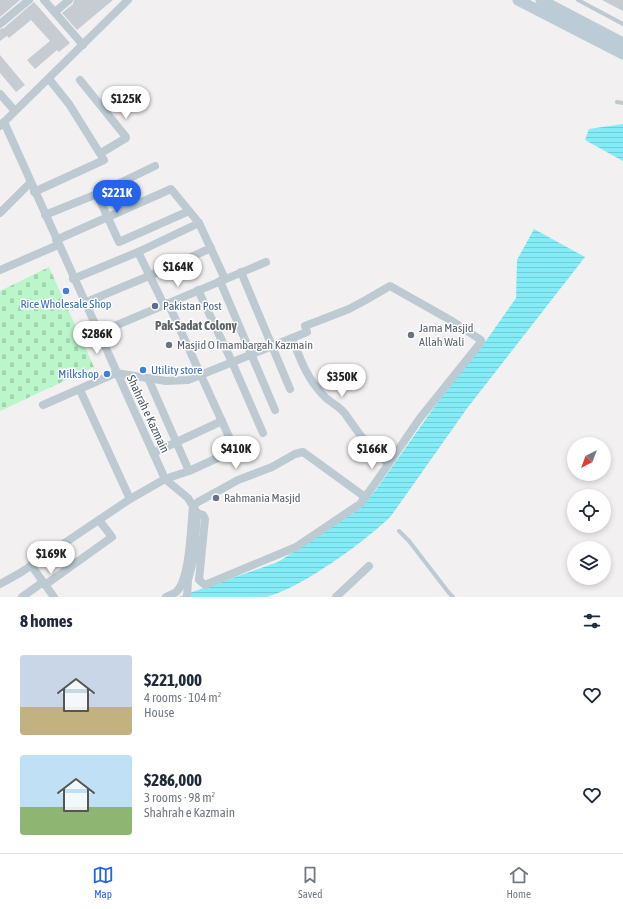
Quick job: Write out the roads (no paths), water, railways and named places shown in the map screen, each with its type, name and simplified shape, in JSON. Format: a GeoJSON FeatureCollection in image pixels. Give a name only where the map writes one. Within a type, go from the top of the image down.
{"type":"FeatureCollection","features":[{"type":"Feature","properties":{"kind":"main road"},"geometry":{"type":"LineString","coordinates":[[518,0],[623,54]]}},
{"type":"Feature","properties":{"kind":"main road"},"geometry":{"type":"LineString","coordinates":[[541,0],[623,43]]}},
{"type":"Feature","properties":{"kind":"street"},"geometry":{"type":"LineString","coordinates":[[0,24],[29,0]]}},
{"type":"Feature","properties":{"kind":"street"},"geometry":{"type":"LineString","coordinates":[[44,0],[83,45]]}},
{"type":"Feature","properties":{"kind":"street"},"geometry":{"type":"LineString","coordinates":[[55,12],[69,0]]}},
{"type":"Feature","properties":{"kind":"street"},"geometry":{"type":"LineString","coordinates":[[2,124],[128,0]]}},
{"type":"Feature","properties":{"kind":"street"},"geometry":{"type":"LineString","coordinates":[[34,192],[104,160],[69,104],[49,79]]}},
{"type":"Feature","properties":{"kind":"street"},"geometry":{"type":"LineString","coordinates":[[80,80],[126,137],[101,153]]}},
{"type":"Feature","properties":{"kind":"street"},"geometry":{"type":"LineString","coordinates":[[0,94],[15,111]]}},
{"type":"Feature","properties":{"kind":"street","name":"Shahrah e Kazmain"},"geometry":{"type":"LineString","coordinates":[[2,124],[165,479],[188,498],[195,510],[203,515],[205,519],[200,580],[205,585],[296,548],[360,504],[365,497]]}},
{"type":"Feature","properties":{"kind":"street"},"geometry":{"type":"LineString","coordinates":[[45,215],[97,194],[155,166]]}},
{"type":"Feature","properties":{"kind":"street"},"geometry":{"type":"LineString","coordinates":[[0,213],[30,183]]}},
{"type":"Feature","properties":{"kind":"street"},"geometry":{"type":"LineString","coordinates":[[0,270],[171,189],[199,223],[211,248],[275,410]]}},
{"type":"Feature","properties":{"kind":"street"},"geometry":{"type":"LineString","coordinates":[[97,194],[119,242],[189,211]]}},
{"type":"Feature","properties":{"kind":"street"},"geometry":{"type":"LineString","coordinates":[[74,279],[138,252],[199,223]]}},
{"type":"Feature","properties":{"kind":"street"},"geometry":{"type":"LineString","coordinates":[[84,303],[211,248]]}},
{"type":"Feature","properties":{"kind":"street"},"geometry":{"type":"LineString","coordinates":[[0,584],[130,499],[165,479],[189,471],[235,450],[201,374],[166,304],[149,276],[138,252]]}},
{"type":"Feature","properties":{"kind":"street"},"geometry":{"type":"LineString","coordinates":[[98,333],[266,262]]}},
{"type":"Feature","properties":{"kind":"street"},"geometry":{"type":"LineString","coordinates":[[241,272],[290,389]]}},
{"type":"Feature","properties":{"kind":"street"},"geometry":{"type":"LineString","coordinates":[[43,405],[116,374],[166,380],[188,380],[307,332],[306,326],[348,309],[390,286],[479,338],[481,342],[420,418],[365,497],[303,452],[295,454],[272,467],[238,480],[198,502],[195,510],[190,554],[182,580],[177,591],[166,597]]}},
{"type":"Feature","properties":{"kind":"street"},"geometry":{"type":"LineString","coordinates":[[198,290],[263,433]]}},
{"type":"Feature","properties":{"kind":"street"},"geometry":{"type":"LineString","coordinates":[[292,338],[307,376],[313,384],[332,404],[346,414],[368,445],[389,463]]}},
{"type":"Feature","properties":{"kind":"street"},"geometry":{"type":"LineString","coordinates":[[148,378],[189,471]]}},
{"type":"Feature","properties":{"kind":"street"},"geometry":{"type":"LineString","coordinates":[[80,390],[130,499]]}},
{"type":"Feature","properties":{"kind":"street"},"geometry":{"type":"LineString","coordinates":[[153,453],[222,421]]}},
{"type":"Feature","properties":{"kind":"street"},"geometry":{"type":"LineString","coordinates":[[187,597],[188,580],[194,558],[195,510]]}},
{"type":"Feature","properties":{"kind":"street"},"geometry":{"type":"LineString","coordinates":[[22,597],[112,538],[99,520]]}},
{"type":"Feature","properties":{"kind":"street"},"geometry":{"type":"LineString","coordinates":[[31,565],[54,597]]}},
{"type":"Feature","properties":{"kind":"street"},"geometry":{"type":"LineString","coordinates":[[336,597],[369,566]]}},
{"type":"Feature","properties":{"kind":"lane"},"geometry":{"type":"LineString","coordinates":[[578,0],[623,24]]}},
{"type":"Feature","properties":{"kind":"lane"},"geometry":{"type":"LineString","coordinates":[[617,102],[623,104]]}},
{"type":"Feature","properties":{"kind":"lane"},"geometry":{"type":"LineString","coordinates":[[399,531],[409,541],[453,597]]}},
{"type":"Feature","properties":{"kind":"water"},"geometry":{"type":"Polygon","coordinates":[[[623,124],[623,161],[585,140],[589,129],[623,124]]]}},
{"type":"Feature","properties":{"kind":"water"},"geometry":{"type":"Polygon","coordinates":[[[534,229],[585,257],[468,407],[391,516],[366,538],[332,563],[280,592],[266,597],[178,597],[278,562],[358,510],[375,491],[440,399],[488,338],[516,298],[517,260],[534,229]]]}},
{"type":"Feature","properties":{"kind":"place","name":"Rice Wholesale Shop"},"geometry":{"type":"Point","coordinates":[66,291]}},
{"type":"Feature","properties":{"kind":"place","name":"Pakistan Post"},"geometry":{"type":"Point","coordinates":[155,306]}},
{"type":"Feature","properties":{"kind":"place","name":"Jama Masjid Allah Wali"},"geometry":{"type":"Point","coordinates":[411,335]}},
{"type":"Feature","properties":{"kind":"place","name":"Masjid O Imambargah Kazmain"},"geometry":{"type":"Point","coordinates":[169,345]}},
{"type":"Feature","properties":{"kind":"place","name":"Utility store"},"geometry":{"type":"Point","coordinates":[143,370]}},
{"type":"Feature","properties":{"kind":"place","name":"Milkshop"},"geometry":{"type":"Point","coordinates":[107,374]}},
{"type":"Feature","properties":{"kind":"place","name":"Rahmania Masjid"},"geometry":{"type":"Point","coordinates":[216,498]}},
{"type":"Feature","properties":{"kind":"district","name":"Pak Sadat Colony"},"geometry":{"type":"Point","coordinates":[196,325]}}]}
